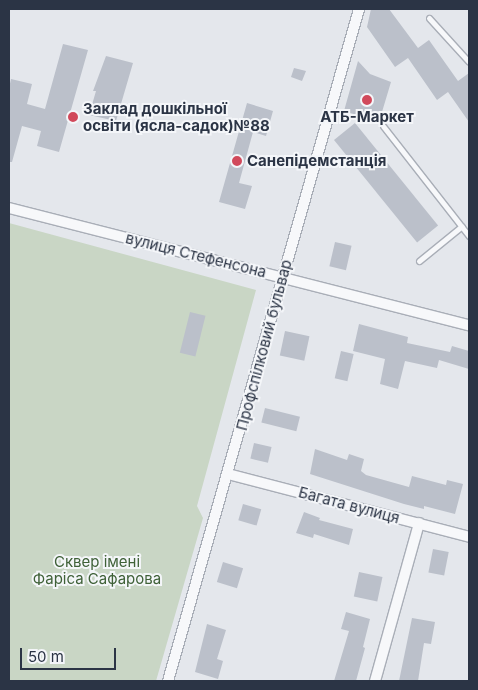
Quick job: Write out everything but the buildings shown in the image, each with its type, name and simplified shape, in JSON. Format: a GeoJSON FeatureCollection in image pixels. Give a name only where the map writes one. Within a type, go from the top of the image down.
{"type":"FeatureCollection","features":[{"type":"Feature","properties":{"kind":"street","name":"Профспілковий бульвар"},"geometry":{"type":"LineString","coordinates":[[168,681],[359,9]]}},
{"type":"Feature","properties":{"kind":"street","name":"вулиця Стефенсона"},"geometry":{"type":"LineString","coordinates":[[9,208],[469,324]]}},
{"type":"Feature","properties":{"kind":"street","name":"Багата вулиця"},"geometry":{"type":"LineString","coordinates":[[228,474],[469,537]]}},
{"type":"Feature","properties":{"kind":"street"},"geometry":{"type":"LineString","coordinates":[[375,681],[419,523]]}},
{"type":"Feature","properties":{"kind":"lane"},"geometry":{"type":"LineString","coordinates":[[429,18],[469,62]]}},
{"type":"Feature","properties":{"kind":"lane"},"geometry":{"type":"LineString","coordinates":[[382,126],[469,236]]}},
{"type":"Feature","properties":{"kind":"lane"},"geometry":{"type":"LineString","coordinates":[[419,260],[462,226]]}},
{"type":"Feature","properties":{"kind":"green space","name":"Сквер імені Фаріса Сафарова"},"geometry":{"type":"Polygon","coordinates":[[[9,223],[256,290],[197,506],[203,518],[156,681],[9,681],[9,223]]]}},
{"type":"Feature","properties":{"kind":"place","name":"АТБ-Маркет"},"geometry":{"type":"Point","coordinates":[367,100]}},
{"type":"Feature","properties":{"kind":"place","name":"Заклад дошкільної освіти (ясла-садок)№88"},"geometry":{"type":"Point","coordinates":[73,117]}},
{"type":"Feature","properties":{"kind":"place","name":"Санепідемстанція"},"geometry":{"type":"Point","coordinates":[237,161]}}]}
